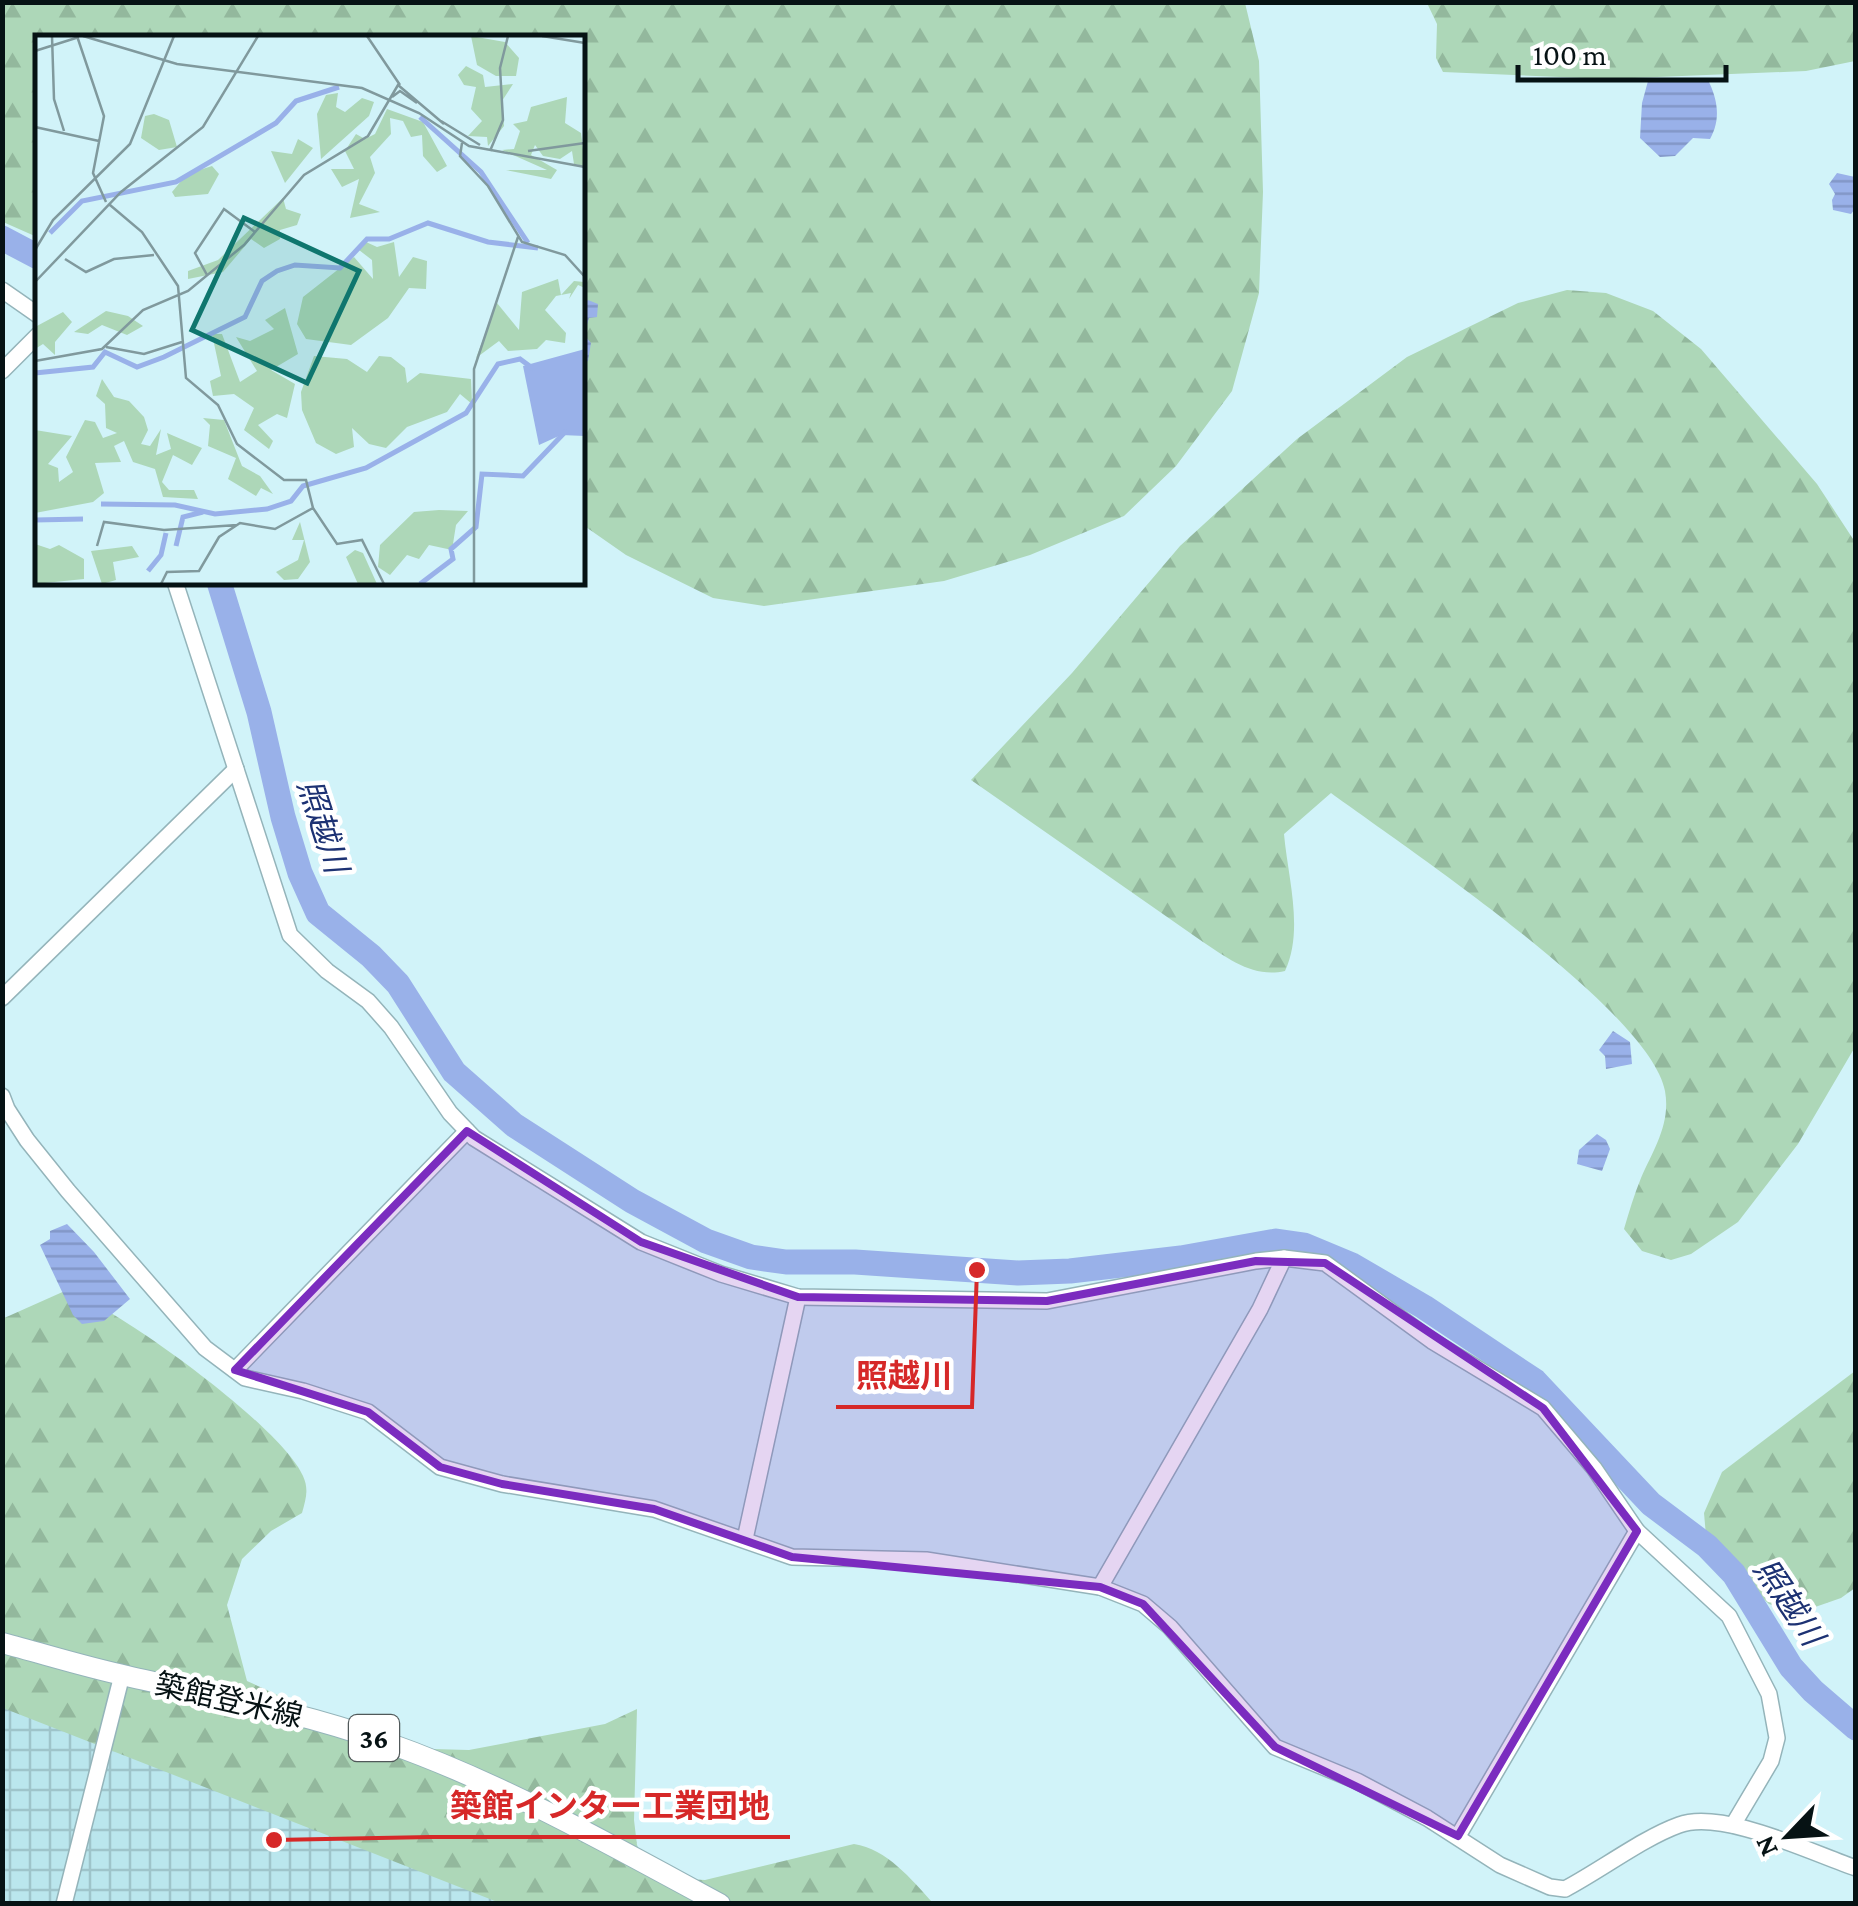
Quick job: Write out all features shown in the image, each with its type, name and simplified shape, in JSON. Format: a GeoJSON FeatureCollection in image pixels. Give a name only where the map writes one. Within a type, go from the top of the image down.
{"type":"FeatureCollection","features":[{"type":"Feature","properties":{"kind":"main road","name":"築館登米線"},"geometry":{"type":"LineString","coordinates":[[2,1643],[122,1675],[271,1707],[384,1741],[465,1773],[580,1828],[720,1904]]}},
{"type":"Feature","properties":{"kind":"street"},"geometry":{"type":"LineString","coordinates":[[2,290],[35,313]]}},
{"type":"Feature","properties":{"kind":"street"},"geometry":{"type":"LineString","coordinates":[[2,371],[35,338]]}},
{"type":"Feature","properties":{"kind":"street"},"geometry":{"type":"LineString","coordinates":[[177,585],[290,936],[315,961],[368,1000],[467,1131],[498,1155],[642,1242],[721,1274],[798,1297],[1047,1302],[1284,1258],[1325,1263],[1432,1341],[1543,1408],[1594,1468],[1638,1531],[1729,1616],[1769,1694],[1777,1738],[1771,1761],[1733,1824]]}},
{"type":"Feature","properties":{"kind":"street"},"geometry":{"type":"LineString","coordinates":[[2,998],[236,769]]}},
{"type":"Feature","properties":{"kind":"street"},"geometry":{"type":"LineString","coordinates":[[2,1096],[27,1140],[192,1334],[245,1378],[368,1412],[440,1467],[502,1484],[654,1508],[792,1557],[926,1560],[1100,1587],[1143,1604],[1170,1627],[1253,1718],[1275,1748],[1356,1781],[1458,1836],[1500,1865],[1550,1887],[1565,1889],[1679,1825],[1701,1820],[1733,1824],[1856,1868]]}},
{"type":"Feature","properties":{"kind":"street"},"geometry":{"type":"LineString","coordinates":[[235,1370],[467,1131]]}},
{"type":"Feature","properties":{"kind":"street"},"geometry":{"type":"LineString","coordinates":[[1100,1587],[1260,1309],[1284,1258]]}},
{"type":"Feature","properties":{"kind":"street"},"geometry":{"type":"LineString","coordinates":[[745,1539],[798,1297]]}},
{"type":"Feature","properties":{"kind":"street"},"geometry":{"type":"LineString","coordinates":[[1458,1836],[1638,1531]]}},
{"type":"Feature","properties":{"kind":"street"},"geometry":{"type":"LineString","coordinates":[[64,1904],[122,1675]]}},
{"type":"Feature","properties":{"kind":"highlighted area"},"geometry":{"type":"Polygon","coordinates":[[[467,1131],[641,1242],[798,1297],[1047,1301],[1256,1261],[1325,1263],[1543,1408],[1637,1531],[1458,1836],[1275,1747],[1143,1604],[1100,1587],[792,1557],[654,1509],[502,1484],[440,1467],[368,1412],[235,1370],[467,1131]]]}},
{"type":"Feature","properties":{"kind":"shaded area"},"geometry":{"type":"Polygon","coordinates":[[[3,1675],[665,1904],[3,1904],[3,1675]]]}},
{"type":"Feature","properties":{"kind":"green space"},"geometry":{"type":"Polygon","coordinates":[[[2,3],[1245,3],[1259,61],[1263,192],[1259,293],[1232,391],[1176,466],[1124,516],[1030,555],[944,581],[764,606],[713,598],[626,555],[585,526],[585,35],[35,35],[35,236],[3,222],[2,3]]]}},
{"type":"Feature","properties":{"kind":"green space"},"geometry":{"type":"Polygon","coordinates":[[[1427,3],[1855,3],[1855,61],[1806,71],[1608,79],[1443,72],[1436,58],[1437,24],[1427,3]]]}},
{"type":"Feature","properties":{"kind":"green space"},"geometry":{"type":"Polygon","coordinates":[[[1567,290],[1606,293],[1653,311],[1701,349],[1817,484],[1855,542],[1855,1047],[1798,1144],[1738,1222],[1691,1254],[1671,1260],[1642,1251],[1624,1229],[1665,1115],[1665,1091],[1649,1057],[1617,1018],[1519,931],[1331,793],[1284,834],[1293,904],[1291,955],[1285,971],[1262,972],[1222,955],[971,780],[1072,673],[1180,546],[1297,439],[1407,357],[1518,303],[1567,290]]]}},
{"type":"Feature","properties":{"kind":"green space"},"geometry":{"type":"Polygon","coordinates":[[[67,1290],[123,1320],[233,1400],[289,1454],[303,1476],[306,1499],[302,1513],[271,1531],[242,1559],[227,1605],[247,1681],[395,1748],[469,1750],[605,1724],[637,1709],[634,1820],[637,1845],[645,1863],[671,1878],[705,1880],[854,1844],[888,1859],[933,1903],[500,1903],[3,1708],[2,1319],[67,1290]]]}},
{"type":"Feature","properties":{"kind":"green space"},"geometry":{"type":"Polygon","coordinates":[[[1855,1371],[1855,1588],[1841,1598],[1798,1613],[1769,1604],[1707,1547],[1704,1513],[1722,1472],[1855,1371]]]}},
{"type":"Feature","properties":{"kind":"water"},"geometry":{"type":"Polygon","coordinates":[[[1708,80],[1716,102],[1716,125],[1710,139],[1693,138],[1675,156],[1660,157],[1640,138],[1642,103],[1648,81],[1708,80]]]}},
{"type":"Feature","properties":{"kind":"water"},"geometry":{"type":"Polygon","coordinates":[[[1837,173],[1855,177],[1855,209],[1851,214],[1833,210],[1835,194],[1829,184],[1837,173]]]}},
{"type":"Feature","properties":{"kind":"water"},"geometry":{"type":"Polygon","coordinates":[[[588,300],[598,304],[597,317],[589,318],[585,332],[588,300]]]}},
{"type":"Feature","properties":{"kind":"water"},"geometry":{"type":"Polygon","coordinates":[[[585,336],[591,343],[585,362],[585,336]]]}},
{"type":"Feature","properties":{"kind":"water"},"geometry":{"type":"Polygon","coordinates":[[[1613,1031],[1630,1042],[1632,1064],[1606,1069],[1605,1056],[1599,1050],[1613,1031]]]}},
{"type":"Feature","properties":{"kind":"water"},"geometry":{"type":"Polygon","coordinates":[[[1597,1134],[1610,1149],[1602,1171],[1577,1164],[1579,1150],[1597,1134]]]}},
{"type":"Feature","properties":{"kind":"water"},"geometry":{"type":"Polygon","coordinates":[[[67,1224],[130,1299],[104,1321],[82,1324],[73,1315],[40,1245],[50,1239],[50,1231],[67,1224]]]}},
{"type":"Feature","properties":{"kind":"waterway","name":"照越川"},"geometry":{"type":"LineString","coordinates":[[2,238],[35,255]]}},
{"type":"Feature","properties":{"kind":"waterway","name":"照越川"},"geometry":{"type":"LineString","coordinates":[[220,585],[259,712],[283,817],[300,873],[318,913],[371,956],[398,984],[454,1072],[514,1125],[632,1201],[706,1241],[751,1257],[1018,1273],[1181,1258],[1276,1241],[1304,1245],[1352,1265],[1424,1307],[1535,1381],[1651,1504],[1707,1546],[1734,1574],[1791,1667],[1856,1728]]}},
{"type":"Feature","properties":{"kind":"place","name":"照越川"},"geometry":{"type":"Point","coordinates":[977,1270]}},
{"type":"Feature","properties":{"kind":"place","name":"築館インター工業団地"},"geometry":{"type":"Point","coordinates":[274,1840]}}]}
